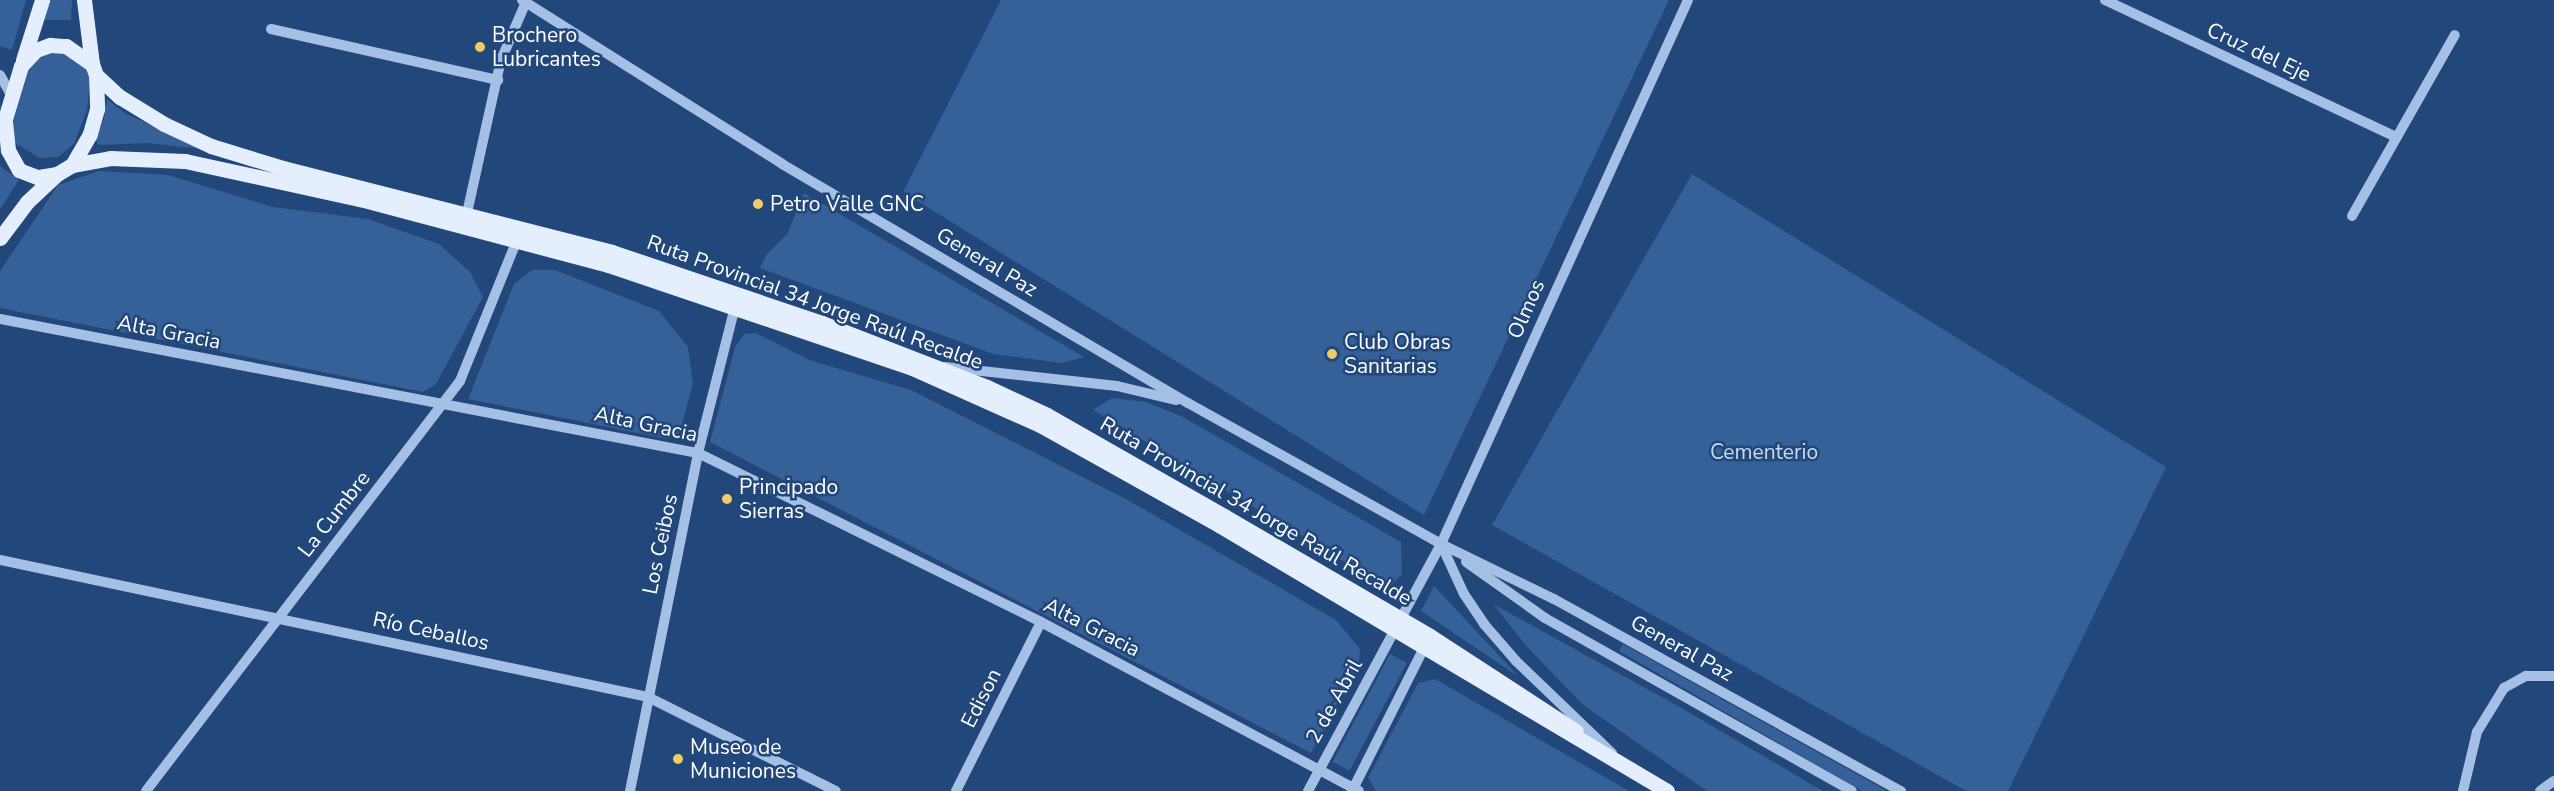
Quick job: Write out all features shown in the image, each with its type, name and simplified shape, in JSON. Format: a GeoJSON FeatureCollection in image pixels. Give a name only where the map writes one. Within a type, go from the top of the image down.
{"type":"FeatureCollection","features":[{"type":"Feature","properties":{"kind":"main road"},"geometry":{"type":"LineString","coordinates":[[0,140],[10,93],[42,0]]}},
{"type":"Feature","properties":{"kind":"main road"},"geometry":{"type":"LineString","coordinates":[[0,238],[27,202],[57,174],[72,165],[90,134],[97,109],[84,0]]}},
{"type":"Feature","properties":{"kind":"main road"},"geometry":{"type":"LineString","coordinates":[[21,66],[36,50],[50,45],[66,46],[94,70]]}},
{"type":"Feature","properties":{"kind":"main road","name":"Ruta Provincial 34 Jorge Raúl Recalde"},"geometry":{"type":"LineString","coordinates":[[94,70],[120,97],[164,124],[211,146],[283,168],[467,213],[612,252],[938,366],[1047,415],[1398,625],[1554,714],[1629,770],[1666,791]]}},
{"type":"Feature","properties":{"kind":"main road"},"geometry":{"type":"LineString","coordinates":[[5,119],[8,150],[19,170],[37,177],[57,174]]}},
{"type":"Feature","properties":{"kind":"main road","name":"Ruta Provincial 34 Jorge Raúl Recalde"},"geometry":{"type":"LineString","coordinates":[[72,165],[110,158],[185,161],[360,199],[608,265],[912,368],[1040,425],[1398,625]]}},
{"type":"Feature","properties":{"kind":"street","name":"Olmos"},"geometry":{"type":"LineString","coordinates":[[1398,625],[1441,544],[1688,0]]}},
{"type":"Feature","properties":{"kind":"street","name":"Cruz del Eje"},"geometry":{"type":"LineString","coordinates":[[2105,0],[2396,137]]}},
{"type":"Feature","properties":{"kind":"street","name":"General Paz"},"geometry":{"type":"LineString","coordinates":[[524,1],[782,164],[1188,403],[1441,544],[1554,599],[1901,791]]}},
{"type":"Feature","properties":{"kind":"street"},"geometry":{"type":"LineString","coordinates":[[467,213],[501,60],[524,1]]}},
{"type":"Feature","properties":{"kind":"street"},"geometry":{"type":"LineString","coordinates":[[271,29],[498,80]]}},
{"type":"Feature","properties":{"kind":"street"},"geometry":{"type":"LineString","coordinates":[[2352,216],[2455,36]]}},
{"type":"Feature","properties":{"kind":"street"},"geometry":{"type":"LineString","coordinates":[[0,75],[10,93]]}},
{"type":"Feature","properties":{"kind":"street","name":"La Cumbre"},"geometry":{"type":"LineString","coordinates":[[146,791],[277,618],[444,405],[460,381],[517,240]]}},
{"type":"Feature","properties":{"kind":"street","name":"Los Ceibos"},"geometry":{"type":"LineString","coordinates":[[630,791],[698,453],[735,307]]}},
{"type":"Feature","properties":{"kind":"street","name":"Alta Gracia"},"geometry":{"type":"LineString","coordinates":[[0,319],[698,453],[1041,622],[1320,767],[1355,790]]}},
{"type":"Feature","properties":{"kind":"street"},"geometry":{"type":"LineString","coordinates":[[912,368],[938,366],[1117,386],[1188,403]]}},
{"type":"Feature","properties":{"kind":"street","name":"General Paz"},"geometry":{"type":"LineString","coordinates":[[1441,544],[1545,618],[1852,791]]}},
{"type":"Feature","properties":{"kind":"street"},"geometry":{"type":"LineString","coordinates":[[1441,544],[1464,594],[1484,624],[1516,661],[1629,770]]}},
{"type":"Feature","properties":{"kind":"street","name":"Río Ceballos"},"geometry":{"type":"LineString","coordinates":[[0,560],[648,698],[836,791]]}},
{"type":"Feature","properties":{"kind":"street","name":"Edison"},"geometry":{"type":"LineString","coordinates":[[956,791],[1041,622]]}},
{"type":"Feature","properties":{"kind":"street","name":"2 de Abril"},"geometry":{"type":"LineString","coordinates":[[1308,791],[1398,625]]}},
{"type":"Feature","properties":{"kind":"street"},"geometry":{"type":"LineString","coordinates":[[1355,790],[1427,642]]}},
{"type":"Feature","properties":{"kind":"street"},"geometry":{"type":"LineString","coordinates":[[2463,791],[2477,732],[2504,688],[2526,676],[2554,676]]}},
{"type":"Feature","properties":{"kind":"street"},"geometry":{"type":"LineString","coordinates":[[2540,791],[2554,781]]}},
{"type":"Feature","properties":{"kind":"green space"},"geometry":{"type":"Polygon","coordinates":[[[0,0],[26,0],[12,50],[0,46],[0,0]]]}},
{"type":"Feature","properties":{"kind":"green space"},"geometry":{"type":"Polygon","coordinates":[[[47,0],[72,0],[71,20],[40,20],[47,0]]]}},
{"type":"Feature","properties":{"kind":"green space","name":"Club Obras Sanitarias"},"geometry":{"type":"Polygon","coordinates":[[[1001,0],[1669,0],[1424,515],[903,192],[1001,0]]]}},
{"type":"Feature","properties":{"kind":"green space"},"geometry":{"type":"Polygon","coordinates":[[[53,48],[82,60],[90,78],[87,110],[74,144],[58,157],[40,158],[15,143],[12,127],[29,64],[53,48]]]}},
{"type":"Feature","properties":{"kind":"green space"},"geometry":{"type":"Polygon","coordinates":[[[107,99],[126,114],[211,150],[148,143],[99,145],[95,140],[104,118],[107,99]]]}},
{"type":"Feature","properties":{"kind":"green space"},"geometry":{"type":"Polygon","coordinates":[[[0,166],[19,180],[0,209],[0,166]]]}},
{"type":"Feature","properties":{"kind":"green space"},"geometry":{"type":"Polygon","coordinates":[[[99,171],[168,175],[273,207],[368,219],[439,244],[470,272],[483,297],[436,384],[423,392],[0,308],[0,271],[58,185],[99,171]]]}},
{"type":"Feature","properties":{"kind":"green space","name":"Cementerio"},"geometry":{"type":"Polygon","coordinates":[[[1692,174],[2166,467],[2008,791],[1966,791],[1492,525],[1692,174]]]}},
{"type":"Feature","properties":{"kind":"green space"},"geometry":{"type":"Polygon","coordinates":[[[804,193],[1084,357],[1062,363],[993,354],[760,268],[766,255],[787,234],[804,193]]]}},
{"type":"Feature","properties":{"kind":"green space"},"geometry":{"type":"Polygon","coordinates":[[[532,270],[555,270],[659,311],[688,347],[693,383],[680,432],[668,439],[468,399],[514,284],[532,270]]]}},
{"type":"Feature","properties":{"kind":"green space"},"geometry":{"type":"Polygon","coordinates":[[[756,333],[809,360],[911,390],[1126,499],[1336,620],[1360,649],[1359,662],[1311,753],[710,442],[735,347],[744,334],[756,333]]]}},
{"type":"Feature","properties":{"kind":"green space"},"geometry":{"type":"Polygon","coordinates":[[[1112,398],[1146,402],[1183,417],[1401,542],[1402,574],[1390,586],[1374,580],[1093,410],[1112,398]]]}},
{"type":"Feature","properties":{"kind":"green space"},"geometry":{"type":"Polygon","coordinates":[[[1434,586],[1519,677],[1421,611],[1434,586]]]}},
{"type":"Feature","properties":{"kind":"green space"},"geometry":{"type":"Polygon","coordinates":[[[1493,604],[1678,706],[1823,791],[1707,791],[1583,705],[1528,648],[1493,604]]]}},
{"type":"Feature","properties":{"kind":"green space"},"geometry":{"type":"Polygon","coordinates":[[[1623,644],[1887,791],[1862,791],[1619,651],[1623,644]]]}},
{"type":"Feature","properties":{"kind":"green space"},"geometry":{"type":"Polygon","coordinates":[[[1390,654],[1407,663],[1350,771],[1333,762],[1390,654]]]}},
{"type":"Feature","properties":{"kind":"green space"},"geometry":{"type":"Polygon","coordinates":[[[1435,679],[1629,791],[1376,791],[1368,778],[1418,683],[1435,679]]]}},
{"type":"Feature","properties":{"kind":"place","name":"Brochero Lubricantes"},"geometry":{"type":"Point","coordinates":[480,47]}},
{"type":"Feature","properties":{"kind":"place","name":"Petro Valle GNC"},"geometry":{"type":"Point","coordinates":[758,204]}},
{"type":"Feature","properties":{"kind":"place","name":"Club Obras Sanitarias"},"geometry":{"type":"Point","coordinates":[1332,354]}},
{"type":"Feature","properties":{"kind":"place","name":"Principado Sierras"},"geometry":{"type":"Point","coordinates":[727,499]}},
{"type":"Feature","properties":{"kind":"place","name":"Museo de Municiones"},"geometry":{"type":"Point","coordinates":[678,759]}}]}
